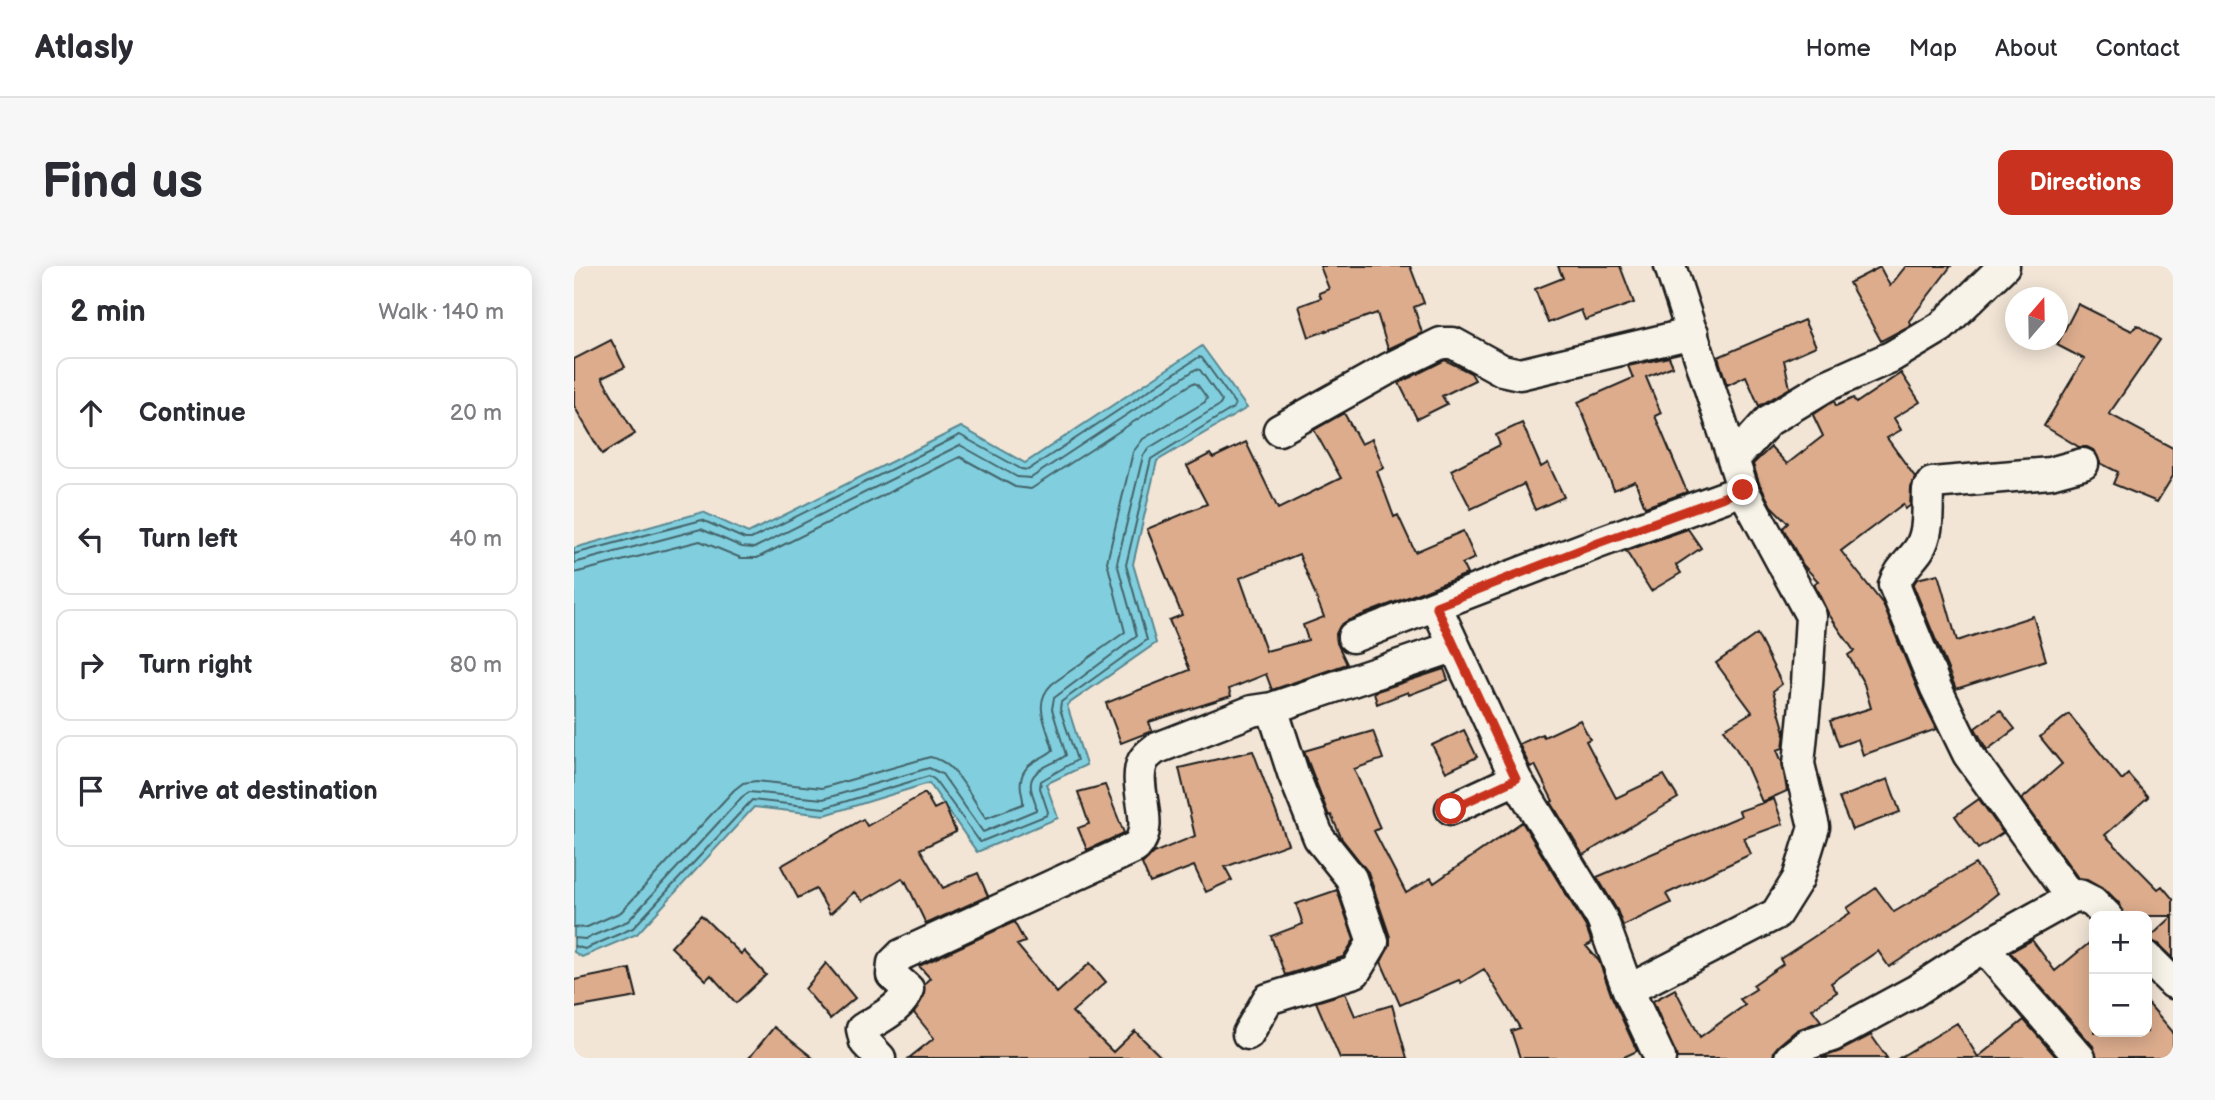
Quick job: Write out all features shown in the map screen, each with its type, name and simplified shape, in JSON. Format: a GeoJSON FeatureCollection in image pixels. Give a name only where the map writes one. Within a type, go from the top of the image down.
{"type":"FeatureCollection","features":[{"type":"Feature","properties":{"kind":"street"},"geometry":{"type":"LineString","coordinates":[[1628,990],[1776,914],[1798,879],[1814,827],[1799,764],[1811,617],[1743,490],[1670,266]]}},
{"type":"Feature","properties":{"kind":"street"},"geometry":{"type":"LineString","coordinates":[[1733,460],[1768,421],[1826,387],[1891,357],[1941,327],[2004,266]]}},
{"type":"Feature","properties":{"kind":"street"},"geometry":{"type":"LineString","coordinates":[[1279,430],[1388,369],[1441,343],[1454,344],[1502,370],[1520,374],[1693,333]]}},
{"type":"Feature","properties":{"kind":"street"},"geometry":{"type":"LineString","coordinates":[[2071,898],[1968,754],[1936,688],[1894,585],[1896,578],[1924,539],[1928,489],[1932,483],[2050,473],[2083,464]]}},
{"type":"Feature","properties":{"kind":"street"},"geometry":{"type":"LineString","coordinates":[[1353,637],[1743,490]]}},
{"type":"Feature","properties":{"kind":"street"},"geometry":{"type":"LineString","coordinates":[[1436,606],[1516,779],[1602,919],[1628,990],[1660,1058]]}},
{"type":"Feature","properties":{"kind":"street"},"geometry":{"type":"LineString","coordinates":[[880,1058],[865,1042],[862,1029],[902,1003],[906,996],[908,989],[892,975],[893,963],[901,955],[1136,847],[1142,841],[1144,829],[1141,777],[1143,760],[1154,749],[1252,711],[1272,708],[1453,647]]}},
{"type":"Feature","properties":{"kind":"street"},"geometry":{"type":"LineString","coordinates":[[1248,1034],[1268,999],[1355,972],[1373,942],[1350,878],[1319,838],[1293,773],[1272,708]]}},
{"type":"Feature","properties":{"kind":"street"},"geometry":{"type":"LineString","coordinates":[[1451,809],[1516,779]]}},
{"type":"Feature","properties":{"kind":"street"},"geometry":{"type":"LineString","coordinates":[[1790,1058],[1808,1044],[1832,1035],[1915,991],[1983,947],[2071,898],[2079,895],[2093,902],[2102,911]]}},
{"type":"Feature","properties":{"kind":"street"},"geometry":{"type":"LineString","coordinates":[[1983,947],[2080,1058]]}},
{"type":"Feature","properties":{"kind":"street"},"geometry":{"type":"LineString","coordinates":[[2152,962],[2172,984]]}},
{"type":"Feature","properties":{"kind":"water"},"geometry":{"type":"Polygon","coordinates":[[[1202,346],[1247,408],[1157,461],[1133,564],[1156,643],[1067,705],[1086,765],[1046,784],[1058,818],[977,852],[929,783],[825,815],[754,807],[637,934],[582,957],[574,952],[574,548],[703,512],[748,533],[961,427],[1025,463],[1202,346]]]}},
{"type":"Feature","properties":{"kind":"building"},"geometry":{"type":"Polygon","coordinates":[[[1320,266],[1410,266],[1424,303],[1414,307],[1422,333],[1388,349],[1377,313],[1309,337],[1299,306],[1321,298],[1319,293],[1329,289],[1320,266]]]}},
{"type":"Feature","properties":{"kind":"building"},"geometry":{"type":"Polygon","coordinates":[[[1558,266],[1620,266],[1634,303],[1585,320],[1581,310],[1548,323],[1535,289],[1563,278],[1558,266]]]}},
{"type":"Feature","properties":{"kind":"building"},"geometry":{"type":"Polygon","coordinates":[[[1906,266],[1951,266],[1909,321],[1911,325],[1881,341],[1849,283],[1880,267],[1890,286],[1906,266]]]}},
{"type":"Feature","properties":{"kind":"building"},"geometry":{"type":"Polygon","coordinates":[[[2078,304],[2132,331],[2137,325],[2160,340],[2109,414],[2173,448],[2173,476],[2157,502],[2113,484],[2118,472],[2100,463],[2095,451],[2079,447],[2044,426],[2084,359],[2067,350],[2068,324],[2078,304]]]}},
{"type":"Feature","properties":{"kind":"building"},"geometry":{"type":"Polygon","coordinates":[[[1804,320],[1816,346],[1784,360],[1790,388],[1759,406],[1746,376],[1727,385],[1718,357],[1804,320]]]}},
{"type":"Feature","properties":{"kind":"building"},"geometry":{"type":"Polygon","coordinates":[[[611,340],[625,367],[602,378],[635,434],[602,454],[574,406],[574,359],[611,340]]]}},
{"type":"Feature","properties":{"kind":"building"},"geometry":{"type":"Polygon","coordinates":[[[1669,357],[1673,366],[1646,377],[1661,413],[1655,416],[1687,492],[1645,507],[1635,481],[1614,490],[1578,402],[1633,378],[1628,366],[1669,357]]]}},
{"type":"Feature","properties":{"kind":"building"},"geometry":{"type":"Polygon","coordinates":[[[1445,360],[1471,373],[1475,380],[1442,396],[1447,404],[1417,419],[1399,383],[1445,360]]]}},
{"type":"Feature","properties":{"kind":"building"},"geometry":{"type":"Polygon","coordinates":[[[1901,373],[1920,402],[1894,418],[1901,430],[1887,438],[1915,477],[1910,506],[1905,509],[1903,504],[1841,551],[1883,604],[1920,695],[1937,729],[1863,755],[1858,739],[1839,746],[1830,721],[1871,708],[1864,684],[1848,655],[1854,651],[1828,613],[1814,584],[1818,581],[1803,565],[1783,528],[1788,523],[1771,506],[1753,464],[1771,447],[1787,464],[1823,436],[1813,415],[1834,401],[1836,406],[1853,398],[1856,403],[1901,373]]]}},
{"type":"Feature","properties":{"kind":"building"},"geometry":{"type":"Polygon","coordinates":[[[1344,413],[1361,444],[1372,439],[1384,468],[1377,471],[1394,517],[1398,515],[1415,552],[1463,531],[1475,558],[1462,564],[1467,574],[1340,626],[1336,634],[1337,643],[1347,664],[1272,690],[1266,674],[1229,689],[1231,696],[1149,722],[1152,731],[1121,743],[1106,703],[1190,670],[1169,620],[1182,615],[1147,529],[1207,504],[1187,466],[1210,454],[1213,458],[1246,442],[1278,509],[1341,478],[1314,430],[1344,413]],[[1299,554],[1240,578],[1266,651],[1308,640],[1303,625],[1324,617],[1299,554]]]}},
{"type":"Feature","properties":{"kind":"building"},"geometry":{"type":"Polygon","coordinates":[[[1522,423],[1541,467],[1548,463],[1564,497],[1535,510],[1524,484],[1471,509],[1451,470],[1500,445],[1496,435],[1522,423]]]}},
{"type":"Feature","properties":{"kind":"building"},"geometry":{"type":"Polygon","coordinates":[[[1688,529],[1701,548],[1676,565],[1681,573],[1651,591],[1626,551],[1688,529]]]}},
{"type":"Feature","properties":{"kind":"building"},"geometry":{"type":"Polygon","coordinates":[[[1938,574],[1957,641],[2033,616],[2046,660],[1956,689],[1913,585],[1917,579],[1938,574]]]}},
{"type":"Feature","properties":{"kind":"building"},"geometry":{"type":"Polygon","coordinates":[[[1757,634],[1782,684],[1773,691],[1785,732],[1783,748],[1777,750],[1787,791],[1762,802],[1746,765],[1724,729],[1752,712],[1716,663],[1757,634]]]}},
{"type":"Feature","properties":{"kind":"building"},"geometry":{"type":"Polygon","coordinates":[[[1444,669],[1448,680],[1377,704],[1374,692],[1444,669]]]}},
{"type":"Feature","properties":{"kind":"building"},"geometry":{"type":"Polygon","coordinates":[[[2000,710],[2015,729],[1987,750],[1975,728],[2000,710]]]}},
{"type":"Feature","properties":{"kind":"building"},"geometry":{"type":"Polygon","coordinates":[[[2069,714],[2122,780],[2128,774],[2148,797],[2105,835],[2158,889],[2162,886],[2173,899],[2173,916],[2152,916],[2152,911],[2122,911],[2120,904],[2105,889],[2087,879],[2078,878],[2022,799],[2062,764],[2040,737],[2069,714]]]}},
{"type":"Feature","properties":{"kind":"building"},"geometry":{"type":"Polygon","coordinates":[[[1580,720],[1590,739],[1586,741],[1616,798],[1664,775],[1678,798],[1583,855],[1551,802],[1553,801],[1535,765],[1530,767],[1519,744],[1542,734],[1544,737],[1580,720]]]}},
{"type":"Feature","properties":{"kind":"building"},"geometry":{"type":"Polygon","coordinates":[[[1464,730],[1477,757],[1446,772],[1432,745],[1464,730]]]}},
{"type":"Feature","properties":{"kind":"building"},"geometry":{"type":"Polygon","coordinates":[[[1373,731],[1383,759],[1354,769],[1380,828],[1374,831],[1406,893],[1431,878],[1434,883],[1522,822],[1586,927],[1592,943],[1586,946],[1599,961],[1637,1051],[1622,1058],[1520,1058],[1511,1031],[1520,1028],[1484,969],[1461,983],[1459,980],[1400,1005],[1381,962],[1390,944],[1390,937],[1368,872],[1342,839],[1331,815],[1329,816],[1304,751],[1373,731]]]}},
{"type":"Feature","properties":{"kind":"building"},"geometry":{"type":"Polygon","coordinates":[[[1253,751],[1288,844],[1225,867],[1232,880],[1206,892],[1194,866],[1150,883],[1142,864],[1153,853],[1195,836],[1179,768],[1253,751]]]}},
{"type":"Feature","properties":{"kind":"building"},"geometry":{"type":"Polygon","coordinates":[[[1888,779],[1900,812],[1852,830],[1839,798],[1888,779]]]}},
{"type":"Feature","properties":{"kind":"building"},"geometry":{"type":"Polygon","coordinates":[[[1105,785],[1124,833],[1087,850],[1078,828],[1089,824],[1078,792],[1105,785]]]}},
{"type":"Feature","properties":{"kind":"building"},"geometry":{"type":"Polygon","coordinates":[[[925,793],[934,809],[944,804],[956,832],[920,849],[943,888],[978,873],[988,896],[926,924],[902,878],[863,901],[854,892],[830,914],[816,889],[798,898],[781,866],[863,819],[867,826],[925,793]]]}},
{"type":"Feature","properties":{"kind":"building"},"geometry":{"type":"Polygon","coordinates":[[[1774,799],[1783,824],[1744,838],[1751,854],[1666,894],[1671,903],[1623,926],[1617,910],[1597,877],[1741,816],[1739,811],[1774,799]]]}},
{"type":"Feature","properties":{"kind":"building"},"geometry":{"type":"Polygon","coordinates":[[[1979,799],[2003,833],[1978,849],[1955,816],[1979,799]]]}},
{"type":"Feature","properties":{"kind":"building"},"geometry":{"type":"Polygon","coordinates":[[[1975,864],[1998,893],[1974,912],[1889,967],[1878,951],[1831,983],[1837,992],[1812,1009],[1821,1021],[1797,1030],[1779,1045],[1773,1058],[1677,1058],[1653,1001],[1675,989],[1700,1037],[1745,1005],[1740,999],[1756,989],[1753,985],[1783,964],[1780,959],[1850,913],[1847,908],[1876,888],[1894,912],[1975,864]]]}},
{"type":"Feature","properties":{"kind":"building"},"geometry":{"type":"Polygon","coordinates":[[[1337,890],[1354,940],[1343,957],[1285,975],[1271,936],[1303,924],[1296,904],[1337,890]]]}},
{"type":"Feature","properties":{"kind":"building"},"geometry":{"type":"Polygon","coordinates":[[[701,915],[741,954],[744,951],[766,975],[736,1003],[711,975],[706,980],[671,947],[701,915]]]}},
{"type":"Feature","properties":{"kind":"building"},"geometry":{"type":"Polygon","coordinates":[[[2173,916],[2173,958],[2159,944],[2152,942],[2152,935],[2173,916]]]}},
{"type":"Feature","properties":{"kind":"building"},"geometry":{"type":"Polygon","coordinates":[[[1014,922],[1025,942],[1017,945],[1057,993],[1090,963],[1106,982],[1072,1012],[1113,1052],[1135,1031],[1162,1058],[909,1058],[934,1038],[914,1013],[924,996],[924,984],[930,978],[919,966],[1014,922]]]}},
{"type":"Feature","properties":{"kind":"building"},"geometry":{"type":"Polygon","coordinates":[[[2032,940],[2055,971],[2089,943],[2089,1037],[2152,1037],[2152,1008],[2173,1032],[2173,1058],[2097,1058],[2093,1046],[2010,952],[2032,940]]]}},
{"type":"Feature","properties":{"kind":"building"},"geometry":{"type":"Polygon","coordinates":[[[826,963],[855,998],[830,1019],[805,989],[826,963]]]}},
{"type":"Feature","properties":{"kind":"building"},"geometry":{"type":"Polygon","coordinates":[[[630,969],[637,997],[574,1008],[574,980],[630,969]]]}},
{"type":"Feature","properties":{"kind":"building"},"geometry":{"type":"Polygon","coordinates":[[[1345,993],[1355,1016],[1392,1005],[1407,1058],[1340,1058],[1316,1002],[1345,993]]]}},
{"type":"Feature","properties":{"kind":"building"},"geometry":{"type":"Polygon","coordinates":[[[2024,1020],[2057,1058],[1899,1058],[1957,1023],[1978,1057],[2024,1020]]]}},
{"type":"Feature","properties":{"kind":"building"},"geometry":{"type":"Polygon","coordinates":[[[774,1027],[788,1038],[813,1058],[749,1058],[774,1027]]]}},
{"type":"Feature","properties":{"kind":"building"},"geometry":{"type":"Polygon","coordinates":[[[1871,1035],[1887,1058],[1821,1058],[1840,1051],[1871,1035]]]}},
{"type":"Feature","properties":{"kind":"route"},"geometry":{"type":"LineString","coordinates":[[1451,809],[1516,779],[1436,606],[1743,490]]}}]}
